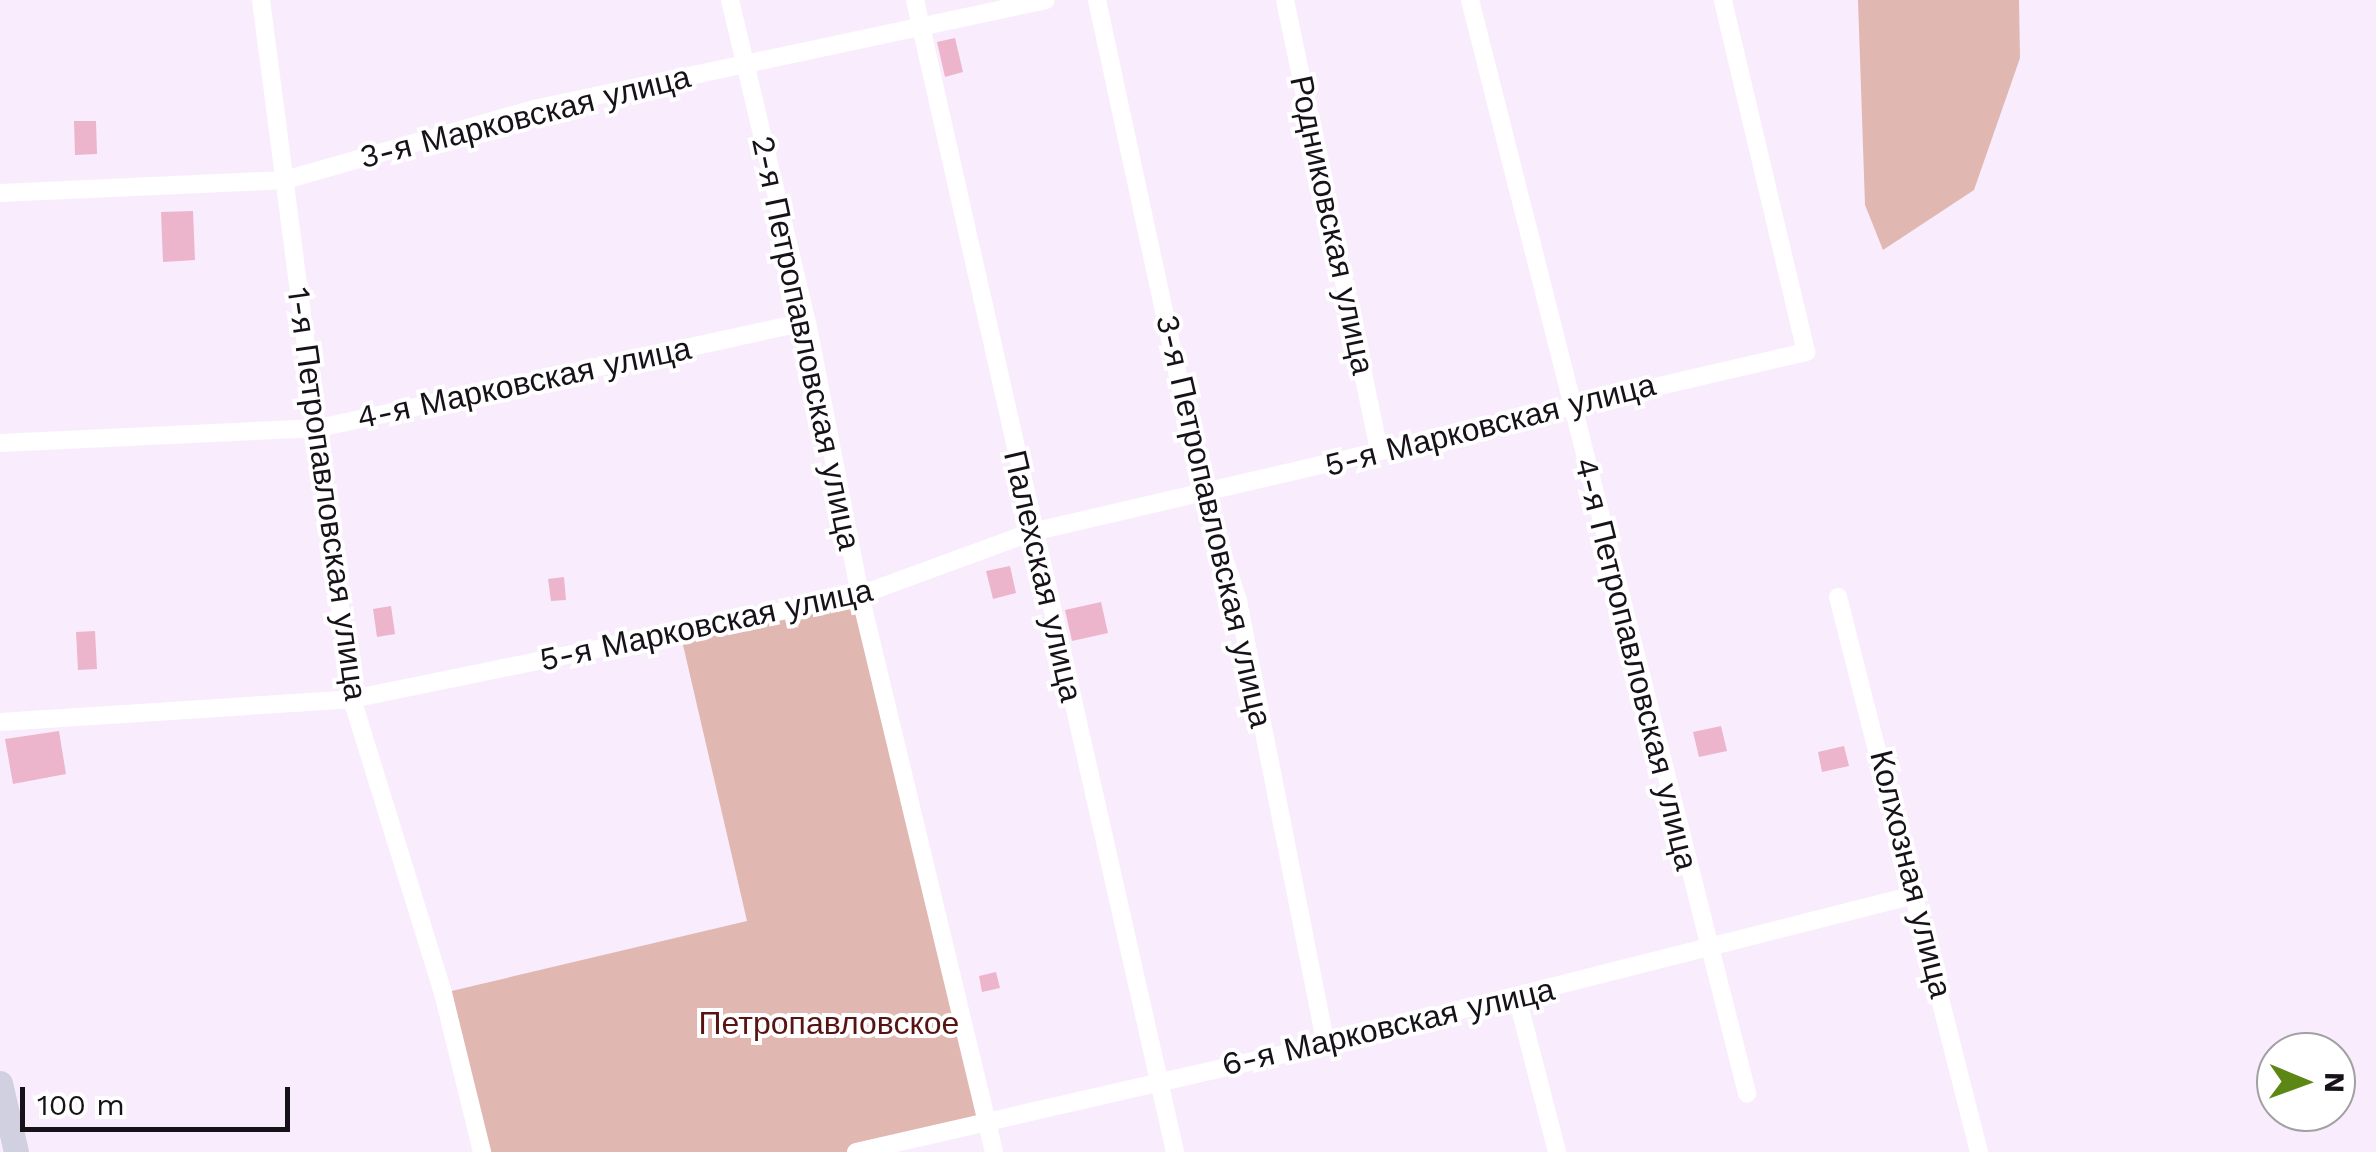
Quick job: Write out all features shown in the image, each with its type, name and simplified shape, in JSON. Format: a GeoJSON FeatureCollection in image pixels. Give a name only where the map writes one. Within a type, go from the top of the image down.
{"type":"FeatureCollection","features":[{"type":"Feature","properties":{"kind":"main road"},"geometry":{"type":"LineString","coordinates":[[0,1082],[16,1152]]}},
{"type":"Feature","properties":{"kind":"street","name":"1-я Петропавловская улица"},"geometry":{"type":"LineString","coordinates":[[261,0],[352,699],[443,993],[482,1152]]}},
{"type":"Feature","properties":{"kind":"street","name":"2-я Петропавловская улица"},"geometry":{"type":"LineString","coordinates":[[730,0],[807,322],[860,596],[994,1152]]}},
{"type":"Feature","properties":{"kind":"street","name":"Палехская улица"},"geometry":{"type":"LineString","coordinates":[[914,0],[1175,1152]]}},
{"type":"Feature","properties":{"kind":"street","name":"3-я Марковская улица"},"geometry":{"type":"LineString","coordinates":[[0,194],[285,180],[534,109],[1046,0]]}},
{"type":"Feature","properties":{"kind":"street","name":"3-я Петропавловская улица"},"geometry":{"type":"LineString","coordinates":[[1097,0],[1204,497],[1238,601],[1326,1044]]}},
{"type":"Feature","properties":{"kind":"street","name":"Родниковская улица"},"geometry":{"type":"LineString","coordinates":[[1284,0],[1379,450]]}},
{"type":"Feature","properties":{"kind":"street","name":"4-я Петропавловская улица"},"geometry":{"type":"LineString","coordinates":[[1470,0],[1707,948],[1747,1093]]}},
{"type":"Feature","properties":{"kind":"street","name":"5-я Марковская улица"},"geometry":{"type":"LineString","coordinates":[[0,722],[352,699],[860,596],[1032,532],[1204,497],[1570,403],[1806,352],[1723,0]]}},
{"type":"Feature","properties":{"kind":"street","name":"4-я Марковская улица"},"geometry":{"type":"LineString","coordinates":[[0,443],[318,428],[807,322]]}},
{"type":"Feature","properties":{"kind":"street","name":"Колхозная улица"},"geometry":{"type":"LineString","coordinates":[[1838,596],[1918,894],[1979,1152]]}},
{"type":"Feature","properties":{"kind":"street","name":"6-я Марковская улица"},"geometry":{"type":"LineString","coordinates":[[856,1152],[1326,1044],[1918,894]]}},
{"type":"Feature","properties":{"kind":"street"},"geometry":{"type":"LineString","coordinates":[[1517,997],[1556,1152]]}},
{"type":"Feature","properties":{"kind":"green space"},"geometry":{"type":"Polygon","coordinates":[[[1858,0],[2019,0],[2020,58],[1974,190],[1883,250],[1865,205],[1858,0]]]}},
{"type":"Feature","properties":{"kind":"green space","name":"Петропавловское"},"geometry":{"type":"Polygon","coordinates":[[[860,595],[986,1122],[856,1152],[482,1152],[443,993],[747,921],[680,632],[860,595]]]}},
{"type":"Feature","properties":{"kind":"building"},"geometry":{"type":"Polygon","coordinates":[[[955,38],[963,72],[945,77],[937,42],[955,38]]]}},
{"type":"Feature","properties":{"kind":"building"},"geometry":{"type":"Polygon","coordinates":[[[74,121],[96,121],[97,154],[75,155],[74,121]]]}},
{"type":"Feature","properties":{"kind":"building"},"geometry":{"type":"Polygon","coordinates":[[[193,211],[195,260],[163,262],[161,212],[193,211]]]}},
{"type":"Feature","properties":{"kind":"building"},"geometry":{"type":"Polygon","coordinates":[[[1010,566],[1016,593],[993,599],[986,571],[1010,566]]]}},
{"type":"Feature","properties":{"kind":"building"},"geometry":{"type":"Polygon","coordinates":[[[564,577],[566,600],[551,601],[548,579],[564,577]]]}},
{"type":"Feature","properties":{"kind":"building"},"geometry":{"type":"Polygon","coordinates":[[[1101,602],[1108,633],[1072,641],[1065,610],[1101,602]]]}},
{"type":"Feature","properties":{"kind":"building"},"geometry":{"type":"Polygon","coordinates":[[[391,606],[395,634],[377,637],[373,609],[391,606]]]}},
{"type":"Feature","properties":{"kind":"building"},"geometry":{"type":"Polygon","coordinates":[[[95,631],[97,669],[78,670],[76,632],[95,631]]]}},
{"type":"Feature","properties":{"kind":"building"},"geometry":{"type":"Polygon","coordinates":[[[1721,726],[1727,751],[1699,757],[1693,732],[1721,726]]]}},
{"type":"Feature","properties":{"kind":"building"},"geometry":{"type":"Polygon","coordinates":[[[59,731],[66,774],[13,784],[5,739],[59,731]]]}},
{"type":"Feature","properties":{"kind":"building"},"geometry":{"type":"Polygon","coordinates":[[[1844,746],[1849,766],[1822,772],[1818,752],[1844,746]]]}},
{"type":"Feature","properties":{"kind":"building"},"geometry":{"type":"Polygon","coordinates":[[[996,972],[1000,988],[982,992],[979,976],[996,972]]]}}]}
